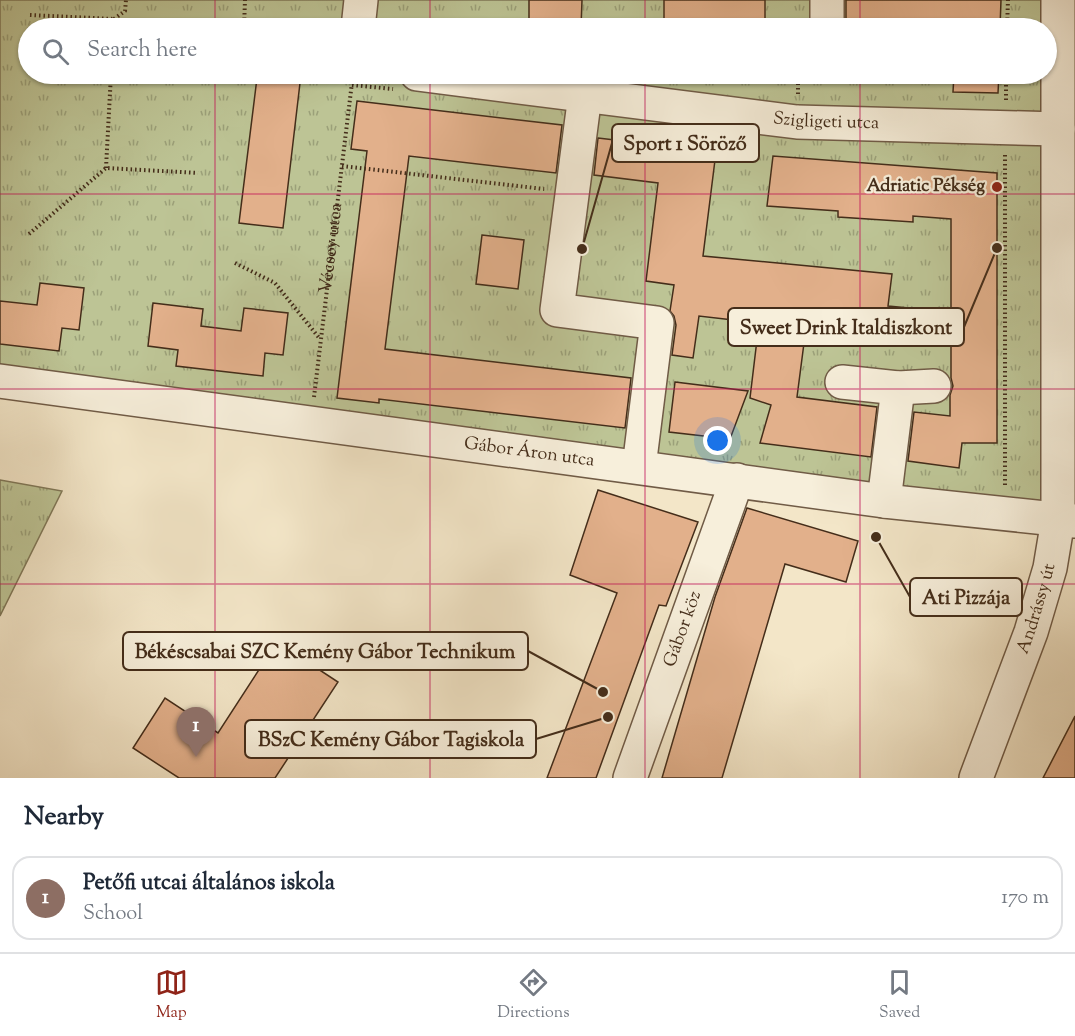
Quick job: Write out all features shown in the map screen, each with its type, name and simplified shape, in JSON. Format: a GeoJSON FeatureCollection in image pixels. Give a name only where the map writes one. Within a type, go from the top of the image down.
{"type":"FeatureCollection","features":[{"type":"Feature","properties":{"kind":"street"},"geometry":{"type":"LineString","coordinates":[[359,18],[361,0]]}},
{"type":"Feature","properties":{"kind":"street"},"geometry":{"type":"LineString","coordinates":[[826,18],[827,0]]}},
{"type":"Feature","properties":{"kind":"street","name":"Andrássy út"},"geometry":{"type":"LineString","coordinates":[[976,778],[1031,632],[1067,520],[1058,129],[1066,49],[1058,0]]}},
{"type":"Feature","properties":{"kind":"street","name":"Szigligeti utca"},"geometry":{"type":"LineString","coordinates":[[497,84],[797,122],[1058,129]]}},
{"type":"Feature","properties":{"kind":"street"},"geometry":{"type":"LineString","coordinates":[[585,95],[557,310],[657,323],[639,467]]}},
{"type":"Feature","properties":{"kind":"street","name":"Gábor Áron utca"},"geometry":{"type":"LineString","coordinates":[[0,381],[884,501],[1067,520]]}},
{"type":"Feature","properties":{"kind":"street"},"geometry":{"type":"LineString","coordinates":[[842,382],[898,388],[934,386]]}},
{"type":"Feature","properties":{"kind":"street"},"geometry":{"type":"LineString","coordinates":[[884,501],[898,388]]}},
{"type":"Feature","properties":{"kind":"street","name":"Gábor köz"},"geometry":{"type":"LineString","coordinates":[[630,778],[738,480]]}},
{"type":"Feature","properties":{"kind":"path"},"geometry":{"type":"LineString","coordinates":[[115,18],[125,10],[126,0]]}},
{"type":"Feature","properties":{"kind":"path"},"geometry":{"type":"LineString","coordinates":[[244,18],[245,0]]}},
{"type":"Feature","properties":{"kind":"path"},"geometry":{"type":"LineString","coordinates":[[1007,18],[1008,0]]}},
{"type":"Feature","properties":{"kind":"path"},"geometry":{"type":"LineString","coordinates":[[30,15],[93,18]]}},
{"type":"Feature","properties":{"kind":"path"},"geometry":{"type":"LineString","coordinates":[[106,168],[110,84]]}},
{"type":"Feature","properties":{"kind":"path","name":"Vécsey utca"},"geometry":{"type":"LineString","coordinates":[[311,423],[352,84]]}},
{"type":"Feature","properties":{"kind":"path"},"geometry":{"type":"LineString","coordinates":[[342,166],[572,193]]}},
{"type":"Feature","properties":{"kind":"path"},"geometry":{"type":"LineString","coordinates":[[29,234],[106,168],[198,173]]}},
{"type":"Feature","properties":{"kind":"path"},"geometry":{"type":"LineString","coordinates":[[235,263],[275,283],[321,340]]}},
{"type":"Feature","properties":{"kind":"green space"},"geometry":{"type":"Polygon","coordinates":[[[0,0],[1054,0],[1054,18],[18,18],[18,84],[1053,84],[1049,516],[0,377],[0,0]]]}},
{"type":"Feature","properties":{"kind":"green space"},"geometry":{"type":"Polygon","coordinates":[[[0,480],[62,491],[0,616],[0,480]]]}},
{"type":"Feature","properties":{"kind":"building"},"geometry":{"type":"Polygon","coordinates":[[[529,0],[582,0],[581,18],[529,18],[529,0]]]}},
{"type":"Feature","properties":{"kind":"building"},"geometry":{"type":"Polygon","coordinates":[[[664,0],[765,0],[765,18],[664,18],[664,0]]]}},
{"type":"Feature","properties":{"kind":"building"},"geometry":{"type":"Polygon","coordinates":[[[846,0],[1001,0],[1000,18],[846,18],[846,0]]]}},
{"type":"Feature","properties":{"kind":"building"},"geometry":{"type":"Polygon","coordinates":[[[256,84],[300,84],[283,228],[239,223],[256,84]]]}},
{"type":"Feature","properties":{"kind":"building"},"geometry":{"type":"Polygon","coordinates":[[[953,84],[998,84],[998,93],[953,92],[953,84]]]}},
{"type":"Feature","properties":{"kind":"building"},"geometry":{"type":"Polygon","coordinates":[[[357,101],[562,125],[556,173],[409,156],[385,349],[631,378],[625,428],[379,399],[379,403],[337,398],[367,151],[351,149],[357,101]]]}},
{"type":"Feature","properties":{"kind":"building"},"geometry":{"type":"Polygon","coordinates":[[[598,138],[716,152],[703,256],[892,274],[888,306],[951,312],[951,219],[913,216],[913,222],[838,217],[838,211],[767,206],[773,156],[997,173],[997,443],[962,443],[959,468],[908,461],[914,412],[950,416],[950,395],[953,386],[951,334],[891,328],[890,336],[855,333],[856,325],[807,320],[797,397],[877,407],[871,457],[760,443],[771,405],[750,398],[759,323],[699,316],[693,358],[672,355],[676,325],[670,311],[674,285],[646,281],[658,183],[594,175],[598,138]]]}},
{"type":"Feature","properties":{"kind":"building"},"geometry":{"type":"Polygon","coordinates":[[[482,235],[524,240],[518,289],[476,284],[482,235]]]}},
{"type":"Feature","properties":{"kind":"building"},"geometry":{"type":"Polygon","coordinates":[[[40,283],[84,288],[79,330],[62,328],[59,351],[0,344],[0,301],[37,305],[40,283]]]}},
{"type":"Feature","properties":{"kind":"building"},"geometry":{"type":"Polygon","coordinates":[[[153,303],[203,309],[201,326],[241,331],[244,308],[288,313],[283,355],[265,353],[263,376],[176,366],[178,350],[148,346],[153,303]]]}},
{"type":"Feature","properties":{"kind":"building"},"geometry":{"type":"Polygon","coordinates":[[[675,382],[748,391],[730,439],[669,432],[675,382]]]}},
{"type":"Feature","properties":{"kind":"building"},"geometry":{"type":"Polygon","coordinates":[[[598,490],[698,522],[666,606],[659,605],[596,778],[547,778],[617,593],[570,575],[598,490]]]}},
{"type":"Feature","properties":{"kind":"building"},"geometry":{"type":"Polygon","coordinates":[[[747,508],[858,541],[846,582],[785,564],[722,778],[662,778],[715,597],[747,508]]]}},
{"type":"Feature","properties":{"kind":"building"},"geometry":{"type":"Polygon","coordinates":[[[277,642],[338,682],[275,778],[179,778],[133,748],[165,698],[218,733],[277,642]]]}},
{"type":"Feature","properties":{"kind":"building"},"geometry":{"type":"Polygon","coordinates":[[[1075,716],[1075,778],[1043,778],[1075,716]]]}},
{"type":"Feature","properties":{"kind":"place","name":"Adriatic Pékség"},"geometry":{"type":"Point","coordinates":[997,187]}},
{"type":"Feature","properties":{"kind":"place","name":"Sweet Drink Italdiszkont"},"geometry":{"type":"Point","coordinates":[997,248]}},
{"type":"Feature","properties":{"kind":"place","name":"Sport 1 Söröző"},"geometry":{"type":"Point","coordinates":[582,249]}},
{"type":"Feature","properties":{"kind":"place","name":"Ati Pizzája"},"geometry":{"type":"Point","coordinates":[876,537]}},
{"type":"Feature","properties":{"kind":"place","name":"Békéscsabai SZC Kemény Gábor Technikum"},"geometry":{"type":"Point","coordinates":[603,692]}},
{"type":"Feature","properties":{"kind":"place","name":"BSzC Kemény Gábor Tagiskola"},"geometry":{"type":"Point","coordinates":[608,717]}},
{"type":"Feature","properties":{"kind":"place","name":"Petőfi utcai általános iskola"},"geometry":{"type":"Point","coordinates":[196,757]}}]}
